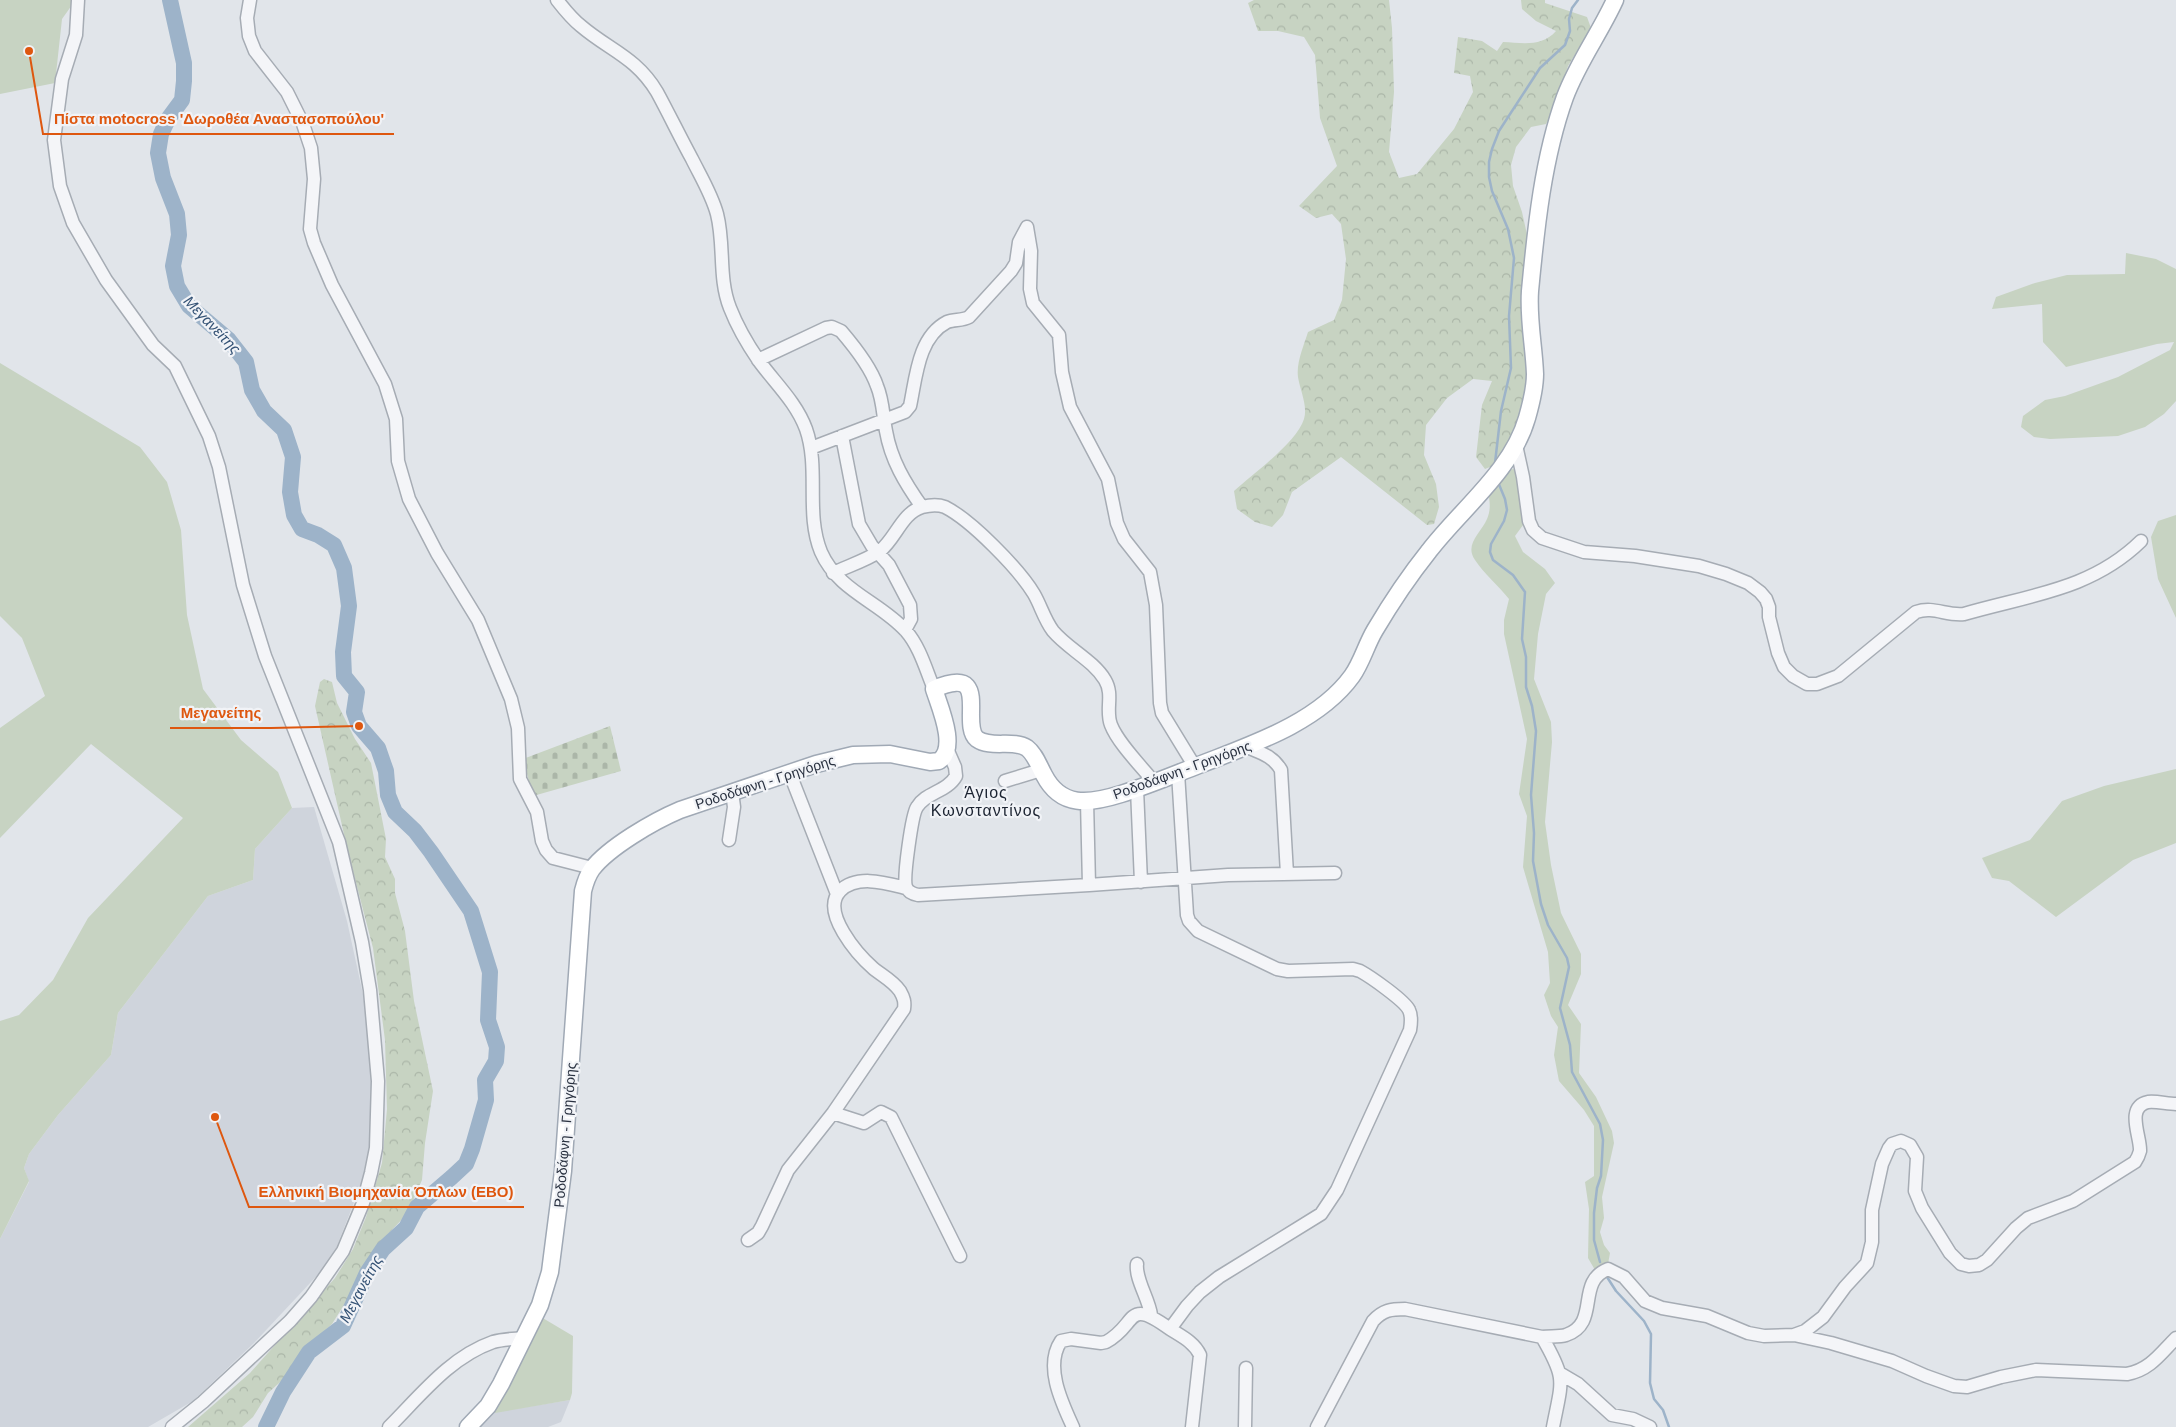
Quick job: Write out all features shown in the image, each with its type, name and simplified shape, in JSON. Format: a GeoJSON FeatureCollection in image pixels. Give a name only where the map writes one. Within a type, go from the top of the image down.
{"type":"FeatureCollection","features":[{"type":"Feature","properties":{"kind":"main road","name":"Ροδοδάφνη - Γρηγόρης"},"geometry":{"type":"LineString","coordinates":[[934,689],[952,682],[965,686],[972,699],[972,731],[975,736],[987,743],[1021,745],[1032,753],[1050,787],[1058,794],[1072,800],[1087,801],[1137,789],[1247,746],[1295,723],[1339,691],[1352,676],[1376,628],[1408,579],[1429,550],[1501,466],[1516,445],[1527,419],[1535,374],[1529,327],[1530,294],[1539,210],[1555,132],[1565,97],[1577,68],[1606,20],[1615,0]]}},
{"type":"Feature","properties":{"kind":"main road"},"geometry":{"type":"LineString","coordinates":[[934,689],[945,726],[948,751]]}},
{"type":"Feature","properties":{"kind":"main road","name":"Ροδοδάφνη - Γρηγόρης"},"geometry":{"type":"LineString","coordinates":[[468,1427],[493,1399],[524,1338],[544,1296],[554,1254],[563,1171],[583,891],[586,879],[592,868],[626,841],[659,819],[732,792],[824,762],[853,755],[890,754],[930,762],[939,761],[948,751]]}},
{"type":"Feature","properties":{"kind":"street"},"geometry":{"type":"LineString","coordinates":[[78,0],[76,36],[62,79],[54,140],[60,186],[73,223],[106,280],[154,345],[175,366],[209,436],[220,467],[243,585],[264,656],[339,842],[362,942],[370,990],[378,1081],[376,1148],[372,1173],[363,1203],[343,1251],[311,1297],[290,1321],[203,1402],[172,1427]]}},
{"type":"Feature","properties":{"kind":"street"},"geometry":{"type":"LineString","coordinates":[[250,0],[247,18],[249,36],[255,51],[287,92],[300,118],[311,148],[314,179],[310,229],[314,243],[332,285],[381,376],[392,401],[396,419],[398,461],[416,516],[478,620],[511,700],[518,728],[520,779],[537,812],[542,841],[546,850],[553,858],[592,868]]}},
{"type":"Feature","properties":{"kind":"street"},"geometry":{"type":"LineString","coordinates":[[557,0],[581,27],[635,64],[657,92],[710,194],[721,230],[724,290],[735,319],[758,360],[794,404],[806,428],[811,448],[814,526],[822,554],[833,572],[851,590],[905,630],[918,650],[934,689]]}},
{"type":"Feature","properties":{"kind":"street"},"geometry":{"type":"LineString","coordinates":[[811,448],[905,412],[910,406],[922,352],[936,332],[949,320],[962,320],[969,317],[1011,272],[1016,263],[1019,242],[1027,227],[1031,251],[1030,288],[1033,303],[1059,335],[1062,372],[1070,407],[1108,479],[1117,523],[1124,539],[1150,572],[1156,605],[1162,713],[1195,766]]}},
{"type":"Feature","properties":{"kind":"street"},"geometry":{"type":"LineString","coordinates":[[758,360],[826,328],[838,328],[845,335],[877,383],[881,396],[887,438],[896,466],[922,507]]}},
{"type":"Feature","properties":{"kind":"street"},"geometry":{"type":"LineString","coordinates":[[842,436],[857,517],[863,533],[889,565],[910,605],[911,619],[905,630]]}},
{"type":"Feature","properties":{"kind":"street"},"geometry":{"type":"LineString","coordinates":[[1516,445],[1523,477],[1529,521],[1533,530],[1542,538],[1584,552],[1635,556],[1699,566],[1748,583],[1760,592],[1769,606],[1769,618],[1778,653],[1784,667],[1793,676],[1807,684],[1817,684],[1838,676],[1916,612],[1926,608],[1954,615],[1964,614],[2082,582],[2118,562],[2141,541]]}},
{"type":"Feature","properties":{"kind":"street"},"geometry":{"type":"LineString","coordinates":[[833,572],[878,552],[890,542],[908,515],[922,507],[938,505],[952,512],[985,538],[1014,566],[1035,595],[1041,611],[1054,632],[1097,670],[1105,680],[1110,696],[1110,724],[1154,782]]}},
{"type":"Feature","properties":{"kind":"street"},"geometry":{"type":"LineString","coordinates":[[1247,746],[1276,761],[1281,770],[1287,874]]}},
{"type":"Feature","properties":{"kind":"street"},"geometry":{"type":"LineString","coordinates":[[948,751],[956,771],[956,776],[949,785],[924,799],[914,812],[905,875],[906,888],[911,894],[1335,873]]}},
{"type":"Feature","properties":{"kind":"street"},"geometry":{"type":"LineString","coordinates":[[1004,781],[1041,770]]}},
{"type":"Feature","properties":{"kind":"street"},"geometry":{"type":"LineString","coordinates":[[1170,1329],[1187,1306],[1219,1277],[1298,1230],[1326,1209],[1341,1181],[1411,1024],[1409,1009],[1360,971],[1353,969],[1288,972],[1277,969],[1193,927],[1188,915],[1184,879],[1178,773]]}},
{"type":"Feature","properties":{"kind":"street"},"geometry":{"type":"LineString","coordinates":[[748,1240],[758,1233],[762,1226],[788,1170],[833,1113],[898,1019],[904,1009],[905,1002],[892,982],[872,968],[848,939],[837,921],[834,909],[837,894],[790,774]]}},
{"type":"Feature","properties":{"kind":"street"},"geometry":{"type":"LineString","coordinates":[[1137,789],[1141,882]]}},
{"type":"Feature","properties":{"kind":"street"},"geometry":{"type":"LineString","coordinates":[[729,840],[734,807],[732,792]]}},
{"type":"Feature","properties":{"kind":"street"},"geometry":{"type":"LineString","coordinates":[[1087,801],[1089,885]]}},
{"type":"Feature","properties":{"kind":"street"},"geometry":{"type":"LineString","coordinates":[[837,894],[845,886],[858,881],[882,882],[906,888]]}},
{"type":"Feature","properties":{"kind":"street"},"geometry":{"type":"LineString","coordinates":[[1317,1427],[1373,1321],[1380,1314],[1390,1309],[1423,1312],[1542,1337],[1565,1335],[1580,1324],[1586,1316],[1593,1279],[1598,1273],[1608,1269],[1624,1277],[1645,1301],[1662,1308],[1706,1316],[1748,1333],[1774,1337],[1794,1335],[1805,1331],[1823,1317],[1845,1286],[1867,1263],[1871,1254],[1872,1210],[1876,1188],[1884,1159],[1892,1144],[1901,1141],[1914,1149],[1917,1157],[1915,1191],[1922,1208],[1950,1253],[1961,1264],[1975,1266],[1987,1260],[2016,1228],[2028,1218],[2073,1201],[2135,1162],[2140,1153],[2135,1120],[2137,1111],[2141,1106],[2148,1102],[2176,1104]]}},
{"type":"Feature","properties":{"kind":"street"},"geometry":{"type":"LineString","coordinates":[[833,1113],[864,1123],[881,1112],[891,1117],[960,1256]]}},
{"type":"Feature","properties":{"kind":"street"},"geometry":{"type":"LineString","coordinates":[[1137,1264],[1138,1277],[1149,1302],[1151,1315]]}},
{"type":"Feature","properties":{"kind":"street"},"geometry":{"type":"LineString","coordinates":[[1073,1427],[1056,1382],[1056,1357],[1061,1341],[1071,1339],[1106,1342],[1136,1316],[1145,1313],[1151,1315],[1190,1342],[1197,1348],[1200,1355],[1192,1427]]}},
{"type":"Feature","properties":{"kind":"street"},"geometry":{"type":"LineString","coordinates":[[1794,1335],[1860,1352],[1954,1386],[1967,1387],[2001,1377],[2036,1370],[2127,1374],[2137,1372],[2148,1367],[2176,1338]]}},
{"type":"Feature","properties":{"kind":"street"},"geometry":{"type":"LineString","coordinates":[[1542,1337],[1557,1362],[1561,1374],[1562,1388],[1552,1427]]}},
{"type":"Feature","properties":{"kind":"street"},"geometry":{"type":"LineString","coordinates":[[389,1427],[452,1365],[473,1351],[494,1342],[524,1338]]}},
{"type":"Feature","properties":{"kind":"street"},"geometry":{"type":"LineString","coordinates":[[1245,1427],[1246,1368]]}},
{"type":"Feature","properties":{"kind":"street"},"geometry":{"type":"LineString","coordinates":[[1561,1374],[1578,1384],[1612,1415],[1633,1420],[1650,1427]]}},
{"type":"Feature","properties":{"kind":"shaded area"},"geometry":{"type":"Polygon","coordinates":[[[314,807],[347,921],[364,999],[374,1087],[369,1156],[362,1182],[335,1251],[326,1266],[254,1343],[193,1401],[148,1427],[0,1427],[0,1239],[29,1182],[24,1168],[29,1154],[58,1115],[111,1055],[118,1013],[208,896],[253,880],[255,849],[292,808],[314,807]]]}},
{"type":"Feature","properties":{"kind":"shaded area"},"geometry":{"type":"Polygon","coordinates":[[[570,1400],[561,1422],[548,1427],[474,1427],[494,1409],[495,1412],[570,1400]]]}},
{"type":"Feature","properties":{"kind":"green space"},"geometry":{"type":"Polygon","coordinates":[[[0,0],[71,0],[72,5],[62,19],[55,83],[0,94],[0,0]]]}},
{"type":"Feature","properties":{"kind":"green space"},"geometry":{"type":"Polygon","coordinates":[[[1254,0],[1389,0],[1394,92],[1389,152],[1399,178],[1417,174],[1454,129],[1473,92],[1470,76],[1454,73],[1458,37],[1482,41],[1497,51],[1503,42],[1532,43],[1545,40],[1551,36],[1556,31],[1536,21],[1522,9],[1521,0],[1545,0],[1545,3],[1587,17],[1591,28],[1568,66],[1554,110],[1546,124],[1531,127],[1516,147],[1511,165],[1513,186],[1522,212],[1530,248],[1529,382],[1518,425],[1495,465],[1485,469],[1476,457],[1482,405],[1492,381],[1473,379],[1447,398],[1426,425],[1424,455],[1436,484],[1439,507],[1434,524],[1427,525],[1341,457],[1292,492],[1283,515],[1272,527],[1255,522],[1237,509],[1234,491],[1263,467],[1293,438],[1304,419],[1304,403],[1298,372],[1301,354],[1308,332],[1334,320],[1342,300],[1346,259],[1341,224],[1332,214],[1316,218],[1299,206],[1337,166],[1320,118],[1315,55],[1304,37],[1278,31],[1258,31],[1248,3],[1254,0]]]}},
{"type":"Feature","properties":{"kind":"green space"},"geometry":{"type":"Polygon","coordinates":[[[2126,253],[2156,259],[2176,269],[2176,401],[2164,414],[2145,427],[2118,436],[2050,439],[2034,437],[2021,427],[2023,416],[2045,400],[2065,396],[2118,377],[2170,350],[2174,342],[2157,344],[2066,367],[2043,342],[2042,304],[1992,309],[1996,297],[2035,283],[2067,275],[2125,274],[2126,253]]]}},
{"type":"Feature","properties":{"kind":"green space"},"geometry":{"type":"Polygon","coordinates":[[[0,363],[140,447],[167,482],[181,530],[187,615],[203,689],[241,740],[278,772],[292,808],[255,849],[253,880],[208,896],[118,1013],[111,1055],[58,1115],[29,1154],[24,1168],[29,1181],[0,1239],[0,1021],[19,1015],[53,980],[88,918],[183,818],[91,744],[0,838],[0,728],[45,696],[22,638],[0,616],[0,363]]]}},
{"type":"Feature","properties":{"kind":"green space"},"geometry":{"type":"Polygon","coordinates":[[[1513,469],[1518,472],[1526,521],[1515,536],[1523,552],[1545,569],[1555,583],[1546,594],[1538,634],[1534,679],[1551,722],[1552,742],[1545,822],[1551,865],[1561,913],[1581,954],[1581,974],[1568,1005],[1581,1024],[1579,1073],[1596,1097],[1612,1131],[1614,1143],[1602,1197],[1604,1218],[1600,1232],[1604,1245],[1610,1253],[1608,1264],[1595,1270],[1588,1258],[1589,1209],[1585,1182],[1594,1176],[1594,1126],[1584,1110],[1559,1081],[1554,1055],[1558,1027],[1551,1016],[1544,995],[1550,983],[1548,952],[1523,867],[1527,816],[1519,794],[1527,739],[1504,634],[1504,620],[1509,599],[1475,560],[1471,549],[1488,516],[1490,506],[1488,492],[1502,473],[1513,469]]]}},
{"type":"Feature","properties":{"kind":"green space"},"geometry":{"type":"Polygon","coordinates":[[[2176,515],[2176,618],[2158,579],[2151,537],[2158,521],[2176,515]]]}},
{"type":"Feature","properties":{"kind":"green space"},"geometry":{"type":"Polygon","coordinates":[[[324,679],[332,682],[337,703],[355,739],[371,763],[386,839],[385,857],[395,879],[395,893],[405,931],[414,1001],[433,1091],[425,1143],[422,1180],[407,1214],[389,1233],[362,1270],[349,1297],[332,1324],[308,1346],[288,1375],[268,1393],[253,1417],[242,1427],[188,1427],[250,1373],[335,1278],[353,1249],[366,1217],[382,1163],[387,1109],[385,1040],[373,948],[348,852],[315,706],[320,682],[324,679]]]}},
{"type":"Feature","properties":{"kind":"green space"},"geometry":{"type":"Polygon","coordinates":[[[610,726],[621,771],[533,796],[523,759],[610,726]]]}},
{"type":"Feature","properties":{"kind":"green space"},"geometry":{"type":"Polygon","coordinates":[[[2176,769],[2176,843],[2133,860],[2056,917],[2009,881],[1992,878],[1982,858],[2030,840],[2062,801],[2104,786],[2176,769]]]}},
{"type":"Feature","properties":{"kind":"green space"},"geometry":{"type":"Polygon","coordinates":[[[541,1317],[573,1336],[572,1393],[570,1400],[495,1413],[494,1409],[541,1317]]]}},
{"type":"Feature","properties":{"kind":"waterway","name":"Μεγανείτης"},"geometry":{"type":"LineString","coordinates":[[170,0],[184,63],[184,81],[182,100],[168,119],[161,134],[158,153],[163,178],[177,214],[179,235],[173,266],[177,286],[189,306],[228,339],[246,362],[252,390],[264,411],[284,430],[293,457],[290,492],[294,515],[302,529],[318,535],[334,545],[344,568],[349,606],[343,652],[344,676],[357,692],[354,712],[359,726],[378,748],[386,771],[388,795],[395,812],[415,831],[471,911],[490,972],[488,1020],[497,1047],[496,1061],[485,1080],[486,1100],[466,1164],[417,1207],[406,1228],[383,1249],[367,1273],[343,1326],[309,1352],[283,1392],[266,1427]]}},
{"type":"Feature","properties":{"kind":"waterway"},"geometry":{"type":"LineString","coordinates":[[1495,463],[1501,411],[1511,368],[1509,316],[1514,258],[1508,229],[1492,191],[1489,177],[1489,162],[1499,131],[1540,68],[1565,45],[1570,31],[1569,19],[1572,8],[1578,0]]}},
{"type":"Feature","properties":{"kind":"waterway"},"geometry":{"type":"LineString","coordinates":[[1498,482],[1507,510],[1504,521],[1491,544],[1490,552],[1493,560],[1513,575],[1525,592],[1522,639],[1526,657],[1526,687],[1532,706],[1536,731],[1531,795],[1534,833],[1533,861],[1541,904],[1548,925],[1567,958],[1569,967],[1560,1008],[1570,1045],[1572,1072],[1600,1124],[1603,1140],[1601,1176],[1597,1188],[1594,1213],[1594,1240],[1600,1262]]}},
{"type":"Feature","properties":{"kind":"waterway"},"geometry":{"type":"LineString","coordinates":[[1607,1277],[1616,1291],[1644,1321],[1651,1334],[1650,1383],[1654,1399],[1663,1410],[1669,1427]]}},
{"type":"Feature","properties":{"kind":"place","name":"Πίστα motocross 'Δωροθέα Αναστασοπούλου'"},"geometry":{"type":"Point","coordinates":[29,51]}},
{"type":"Feature","properties":{"kind":"place","name":"Μεγανείτης"},"geometry":{"type":"Point","coordinates":[359,726]}},
{"type":"Feature","properties":{"kind":"place","name":"Ελληνική Βιομηχανία Όπλων (ΕΒΟ)"},"geometry":{"type":"Point","coordinates":[215,1117]}},
{"type":"Feature","properties":{"kind":"district","name":"Άγιος Κωνσταντίνος"},"geometry":{"type":"Point","coordinates":[986,801]}}]}
